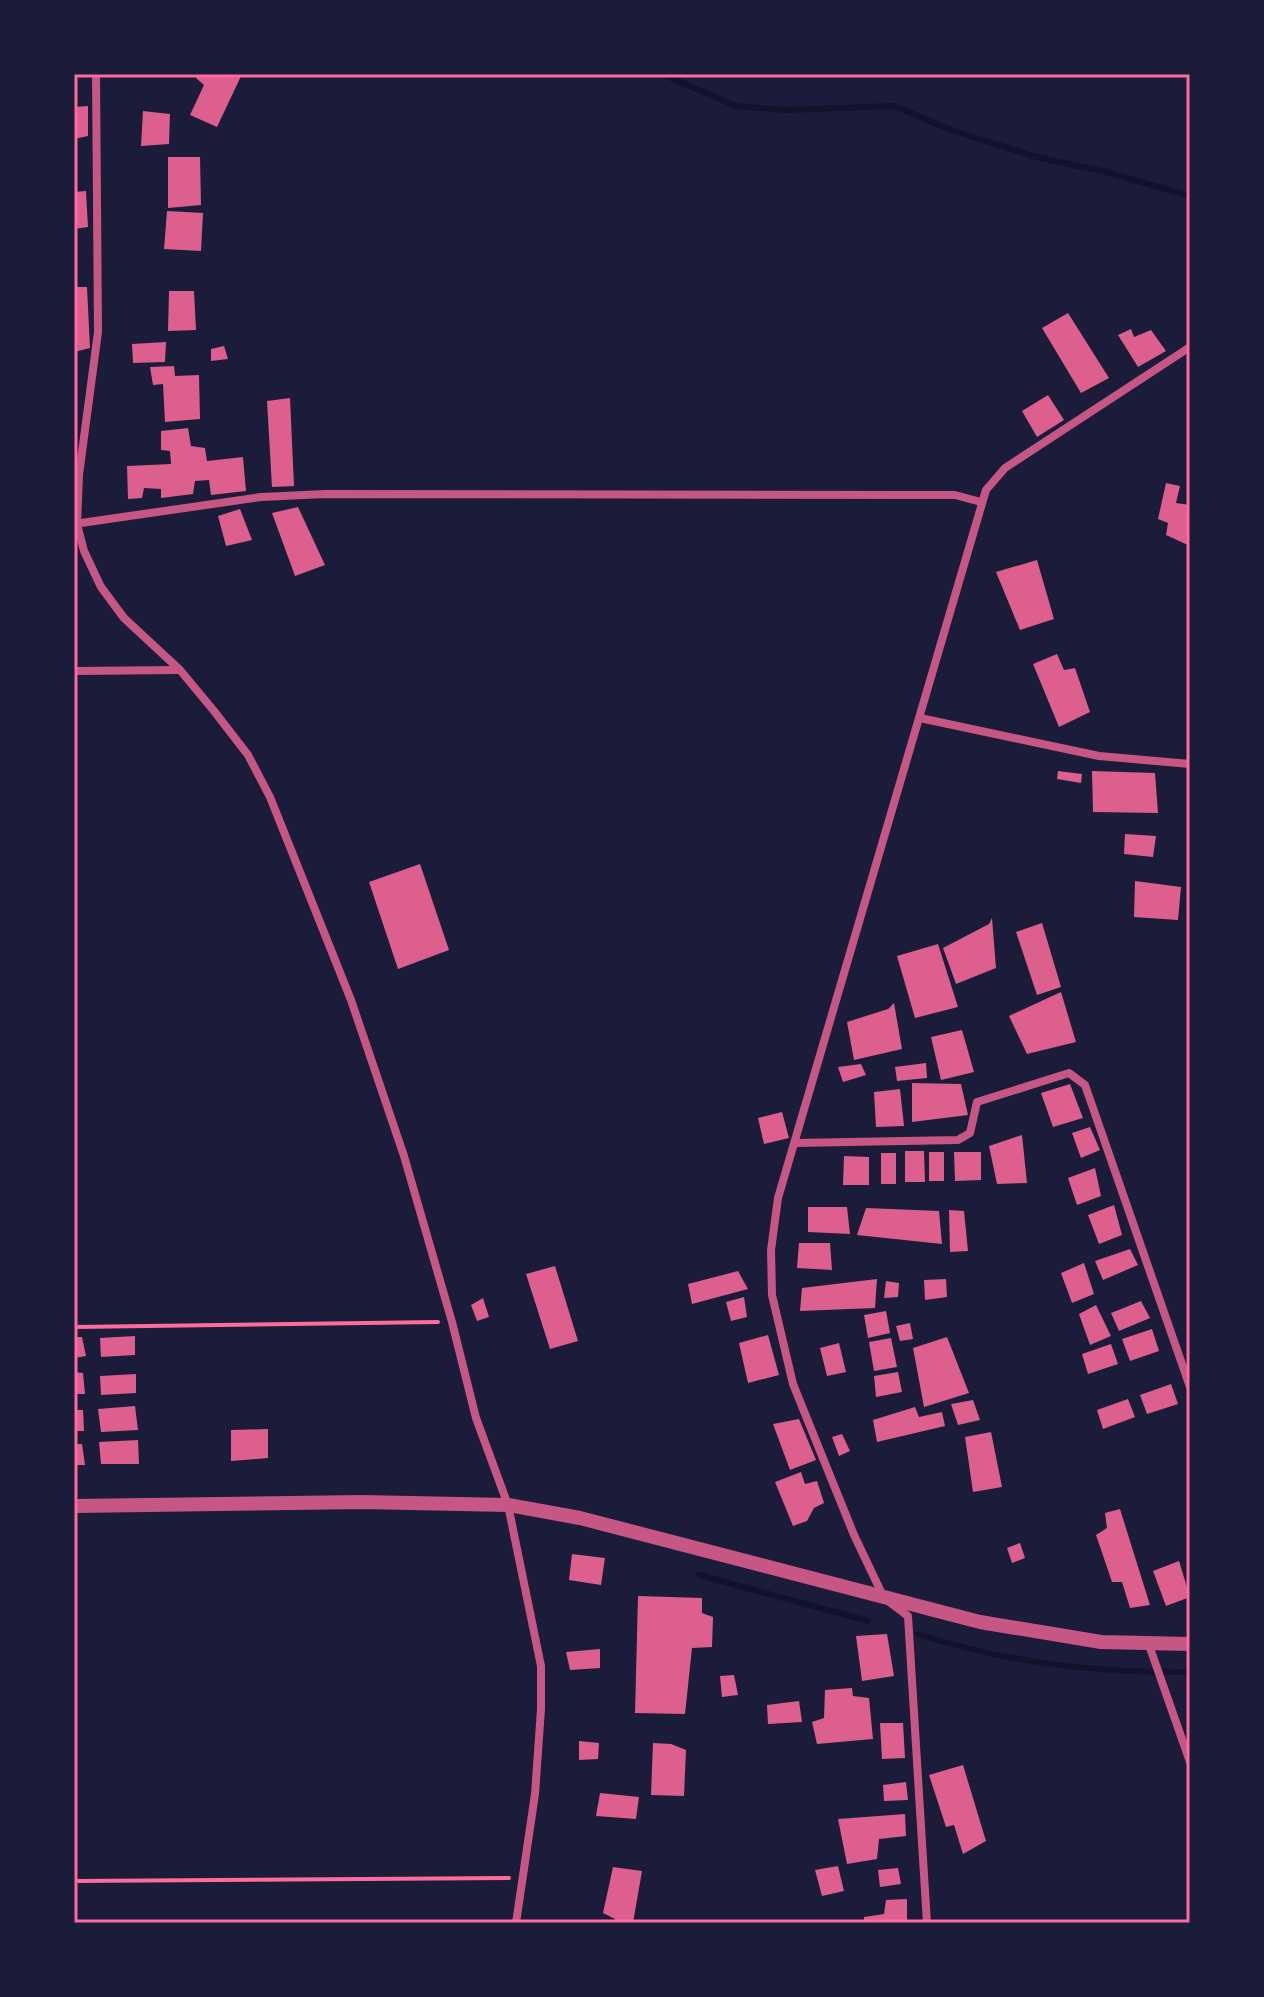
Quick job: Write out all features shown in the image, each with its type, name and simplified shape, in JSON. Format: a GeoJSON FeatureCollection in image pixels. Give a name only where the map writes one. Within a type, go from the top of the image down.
{"type":"FeatureCollection","features":[{"type":"Feature","properties":{"kind":"street"},"geometry":{"type":"LineString","coordinates":[[96,74],[98,332],[75,524],[101,587],[124,618],[180,670],[248,755],[270,797],[356,1014],[404,1156],[476,1418],[508,1505],[541,1666],[536,1780],[516,1923]]}},
{"type":"Feature","properties":{"kind":"street"},"geometry":{"type":"LineString","coordinates":[[927,1923],[908,1616],[884,1598],[854,1535],[793,1384],[772,1295],[771,1250],[778,1198],[981,502],[992,479],[1190,347]]}},
{"type":"Feature","properties":{"kind":"street"},"geometry":{"type":"LineString","coordinates":[[75,524],[261,497],[325,494],[955,495],[981,502]]}},
{"type":"Feature","properties":{"kind":"street"},"geometry":{"type":"LineString","coordinates":[[74,671],[180,670]]}},
{"type":"Feature","properties":{"kind":"street"},"geometry":{"type":"LineString","coordinates":[[920,718],[1099,756],[1190,764]]}},
{"type":"Feature","properties":{"kind":"street"},"geometry":{"type":"LineString","coordinates":[[795,1143],[958,1140],[970,1133],[977,1102],[1069,1073],[1085,1085],[1190,1387]]}},
{"type":"Feature","properties":{"kind":"street"},"geometry":{"type":"LineString","coordinates":[[74,1506],[362,1502],[508,1505],[580,1518],[980,1622],[1046,1634],[1149,1645],[1190,1644]]}},
{"type":"Feature","properties":{"kind":"street"},"geometry":{"type":"LineString","coordinates":[[1149,1645],[1190,1762]]}},
{"type":"Feature","properties":{"kind":"path"},"geometry":{"type":"LineString","coordinates":[[74,1327],[452,1322]]}},
{"type":"Feature","properties":{"kind":"path"},"geometry":{"type":"LineString","coordinates":[[74,1881],[523,1878]]}},
{"type":"Feature","properties":{"kind":"building"},"geometry":{"type":"Polygon","coordinates":[[[198,74],[242,74],[217,127],[190,115],[204,85],[196,78],[198,74]]]}},
{"type":"Feature","properties":{"kind":"building"},"geometry":{"type":"Polygon","coordinates":[[[88,106],[88,136],[74,139],[74,107],[88,106]]]}},
{"type":"Feature","properties":{"kind":"building"},"geometry":{"type":"Polygon","coordinates":[[[143,111],[170,114],[169,144],[141,146],[143,111]]]}},
{"type":"Feature","properties":{"kind":"building"},"geometry":{"type":"Polygon","coordinates":[[[168,157],[200,157],[201,205],[168,208],[168,157]]]}},
{"type":"Feature","properties":{"kind":"building"},"geometry":{"type":"Polygon","coordinates":[[[86,191],[88,227],[74,229],[74,192],[86,191]]]}},
{"type":"Feature","properties":{"kind":"building"},"geometry":{"type":"Polygon","coordinates":[[[167,211],[203,213],[201,251],[164,249],[167,211]]]}},
{"type":"Feature","properties":{"kind":"building"},"geometry":{"type":"Polygon","coordinates":[[[74,287],[87,287],[90,348],[74,352],[74,287]]]}},
{"type":"Feature","properties":{"kind":"building"},"geometry":{"type":"Polygon","coordinates":[[[169,291],[194,291],[196,330],[168,331],[169,291]]]}},
{"type":"Feature","properties":{"kind":"building"},"geometry":{"type":"Polygon","coordinates":[[[1068,313],[1109,378],[1081,393],[1042,328],[1068,313]]]}},
{"type":"Feature","properties":{"kind":"building"},"geometry":{"type":"Polygon","coordinates":[[[1131,329],[1134,337],[1151,330],[1166,351],[1138,367],[1118,335],[1131,329]]]}},
{"type":"Feature","properties":{"kind":"building"},"geometry":{"type":"Polygon","coordinates":[[[166,342],[165,362],[133,363],[132,344],[166,342]]]}},
{"type":"Feature","properties":{"kind":"building"},"geometry":{"type":"Polygon","coordinates":[[[224,346],[228,359],[211,361],[211,349],[224,346]]]}},
{"type":"Feature","properties":{"kind":"building"},"geometry":{"type":"Polygon","coordinates":[[[174,366],[175,376],[199,375],[200,419],[165,422],[163,384],[153,385],[150,367],[174,366]]]}},
{"type":"Feature","properties":{"kind":"building"},"geometry":{"type":"Polygon","coordinates":[[[1048,395],[1064,420],[1037,437],[1022,411],[1048,395]]]}},
{"type":"Feature","properties":{"kind":"building"},"geometry":{"type":"Polygon","coordinates":[[[290,398],[294,486],[272,487],[267,401],[290,398]]]}},
{"type":"Feature","properties":{"kind":"building"},"geometry":{"type":"Polygon","coordinates":[[[188,428],[191,446],[205,448],[207,461],[243,457],[246,491],[211,495],[209,480],[195,481],[193,494],[161,498],[161,489],[144,488],[142,498],[128,499],[127,466],[171,464],[170,451],[161,450],[161,431],[188,428]]]}},
{"type":"Feature","properties":{"kind":"building"},"geometry":{"type":"Polygon","coordinates":[[[1166,483],[1180,486],[1176,503],[1190,505],[1190,546],[1166,535],[1168,523],[1158,519],[1166,483]]]}},
{"type":"Feature","properties":{"kind":"building"},"geometry":{"type":"Polygon","coordinates":[[[298,507],[325,565],[295,576],[272,513],[298,507]]]}},
{"type":"Feature","properties":{"kind":"building"},"geometry":{"type":"Polygon","coordinates":[[[240,509],[252,540],[226,546],[218,516],[240,509]]]}},
{"type":"Feature","properties":{"kind":"building"},"geometry":{"type":"Polygon","coordinates":[[[1037,560],[1054,619],[1020,630],[996,572],[1037,560]]]}},
{"type":"Feature","properties":{"kind":"building"},"geometry":{"type":"Polygon","coordinates":[[[1057,654],[1064,670],[1075,668],[1090,712],[1059,727],[1033,664],[1057,654]]]}},
{"type":"Feature","properties":{"kind":"building"},"geometry":{"type":"Polygon","coordinates":[[[1058,771],[1082,774],[1081,783],[1057,779],[1058,771]]]}},
{"type":"Feature","properties":{"kind":"building"},"geometry":{"type":"Polygon","coordinates":[[[1092,771],[1155,773],[1158,813],[1093,812],[1092,771]]]}},
{"type":"Feature","properties":{"kind":"building"},"geometry":{"type":"Polygon","coordinates":[[[1125,834],[1156,836],[1153,857],[1124,854],[1125,834]]]}},
{"type":"Feature","properties":{"kind":"building"},"geometry":{"type":"Polygon","coordinates":[[[420,864],[449,950],[398,969],[369,882],[420,864]]]}},
{"type":"Feature","properties":{"kind":"building"},"geometry":{"type":"Polygon","coordinates":[[[1135,881],[1181,887],[1178,920],[1134,917],[1135,881]]]}},
{"type":"Feature","properties":{"kind":"building"},"geometry":{"type":"Polygon","coordinates":[[[992,918],[996,968],[956,984],[943,948],[989,924],[992,918]]]}},
{"type":"Feature","properties":{"kind":"building"},"geometry":{"type":"Polygon","coordinates":[[[1042,923],[1061,987],[1037,995],[1016,932],[1042,923]]]}},
{"type":"Feature","properties":{"kind":"building"},"geometry":{"type":"Polygon","coordinates":[[[938,944],[958,1007],[915,1018],[897,956],[938,944]]]}},
{"type":"Feature","properties":{"kind":"building"},"geometry":{"type":"Polygon","coordinates":[[[1061,992],[1076,1042],[1027,1054],[1009,1016],[1061,992]]]}},
{"type":"Feature","properties":{"kind":"building"},"geometry":{"type":"Polygon","coordinates":[[[894,1003],[902,1049],[854,1060],[847,1022],[888,1009],[894,1003]]]}},
{"type":"Feature","properties":{"kind":"building"},"geometry":{"type":"Polygon","coordinates":[[[962,1030],[974,1072],[941,1080],[931,1037],[962,1030]]]}},
{"type":"Feature","properties":{"kind":"building"},"geometry":{"type":"Polygon","coordinates":[[[926,1063],[927,1078],[897,1081],[895,1067],[926,1063]]]}},
{"type":"Feature","properties":{"kind":"building"},"geometry":{"type":"Polygon","coordinates":[[[861,1064],[866,1075],[843,1082],[838,1067],[861,1064]]]}},
{"type":"Feature","properties":{"kind":"building"},"geometry":{"type":"Polygon","coordinates":[[[912,1083],[961,1084],[968,1115],[912,1122],[912,1083]]]}},
{"type":"Feature","properties":{"kind":"building"},"geometry":{"type":"Polygon","coordinates":[[[1070,1084],[1083,1118],[1053,1127],[1041,1093],[1070,1084]]]}},
{"type":"Feature","properties":{"kind":"building"},"geometry":{"type":"Polygon","coordinates":[[[900,1089],[904,1126],[876,1127],[874,1092],[900,1089]]]}},
{"type":"Feature","properties":{"kind":"building"},"geometry":{"type":"Polygon","coordinates":[[[782,1112],[789,1138],[764,1144],[758,1118],[782,1112]]]}},
{"type":"Feature","properties":{"kind":"building"},"geometry":{"type":"Polygon","coordinates":[[[1090,1127],[1100,1150],[1081,1158],[1072,1133],[1090,1127]]]}},
{"type":"Feature","properties":{"kind":"building"},"geometry":{"type":"Polygon","coordinates":[[[1022,1135],[1027,1183],[997,1184],[989,1146],[1022,1135]]]}},
{"type":"Feature","properties":{"kind":"building"},"geometry":{"type":"Polygon","coordinates":[[[905,1151],[924,1151],[925,1182],[905,1182],[905,1151]]]}},
{"type":"Feature","properties":{"kind":"building"},"geometry":{"type":"Polygon","coordinates":[[[929,1152],[944,1152],[944,1181],[929,1181],[929,1152]]]}},
{"type":"Feature","properties":{"kind":"building"},"geometry":{"type":"Polygon","coordinates":[[[954,1152],[981,1152],[981,1180],[955,1181],[954,1152]]]}},
{"type":"Feature","properties":{"kind":"building"},"geometry":{"type":"Polygon","coordinates":[[[881,1153],[896,1153],[896,1184],[881,1184],[881,1153]]]}},
{"type":"Feature","properties":{"kind":"building"},"geometry":{"type":"Polygon","coordinates":[[[844,1156],[869,1157],[869,1185],[843,1185],[844,1156]]]}},
{"type":"Feature","properties":{"kind":"building"},"geometry":{"type":"Polygon","coordinates":[[[1095,1168],[1101,1196],[1077,1205],[1068,1178],[1095,1168]]]}},
{"type":"Feature","properties":{"kind":"building"},"geometry":{"type":"Polygon","coordinates":[[[1114,1205],[1122,1235],[1099,1244],[1088,1215],[1114,1205]]]}},
{"type":"Feature","properties":{"kind":"building"},"geometry":{"type":"Polygon","coordinates":[[[808,1207],[847,1207],[850,1234],[808,1232],[808,1207]]]}},
{"type":"Feature","properties":{"kind":"building"},"geometry":{"type":"Polygon","coordinates":[[[866,1208],[939,1211],[942,1244],[857,1235],[866,1208]]]}},
{"type":"Feature","properties":{"kind":"building"},"geometry":{"type":"Polygon","coordinates":[[[949,1210],[964,1211],[968,1251],[950,1252],[949,1210]]]}},
{"type":"Feature","properties":{"kind":"building"},"geometry":{"type":"Polygon","coordinates":[[[799,1243],[830,1243],[832,1270],[797,1268],[799,1243]]]}},
{"type":"Feature","properties":{"kind":"building"},"geometry":{"type":"Polygon","coordinates":[[[1130,1249],[1138,1265],[1103,1280],[1095,1261],[1130,1249]]]}},
{"type":"Feature","properties":{"kind":"building"},"geometry":{"type":"Polygon","coordinates":[[[1084,1263],[1094,1294],[1072,1303],[1061,1273],[1084,1263]]]}},
{"type":"Feature","properties":{"kind":"building"},"geometry":{"type":"Polygon","coordinates":[[[555,1266],[578,1341],[550,1349],[526,1274],[555,1266]]]}},
{"type":"Feature","properties":{"kind":"building"},"geometry":{"type":"Polygon","coordinates":[[[738,1271],[748,1289],[692,1304],[688,1284],[738,1271]]]}},
{"type":"Feature","properties":{"kind":"building"},"geometry":{"type":"Polygon","coordinates":[[[877,1279],[875,1308],[800,1311],[802,1288],[877,1279]]]}},
{"type":"Feature","properties":{"kind":"building"},"geometry":{"type":"Polygon","coordinates":[[[946,1279],[947,1297],[925,1300],[924,1280],[946,1279]]]}},
{"type":"Feature","properties":{"kind":"building"},"geometry":{"type":"Polygon","coordinates":[[[886,1281],[899,1283],[898,1297],[884,1298],[886,1281]]]}},
{"type":"Feature","properties":{"kind":"building"},"geometry":{"type":"Polygon","coordinates":[[[744,1297],[747,1317],[731,1321],[726,1302],[744,1297]]]}},
{"type":"Feature","properties":{"kind":"building"},"geometry":{"type":"Polygon","coordinates":[[[483,1298],[489,1317],[477,1321],[471,1305],[483,1298]]]}},
{"type":"Feature","properties":{"kind":"building"},"geometry":{"type":"Polygon","coordinates":[[[1141,1301],[1150,1318],[1119,1331],[1111,1313],[1141,1301]]]}},
{"type":"Feature","properties":{"kind":"building"},"geometry":{"type":"Polygon","coordinates":[[[1096,1305],[1111,1336],[1090,1345],[1079,1314],[1096,1305]]]}},
{"type":"Feature","properties":{"kind":"building"},"geometry":{"type":"Polygon","coordinates":[[[886,1311],[890,1333],[868,1338],[864,1315],[886,1311]]]}},
{"type":"Feature","properties":{"kind":"building"},"geometry":{"type":"Polygon","coordinates":[[[910,1323],[913,1339],[900,1341],[896,1326],[910,1323]]]}},
{"type":"Feature","properties":{"kind":"building"},"geometry":{"type":"Polygon","coordinates":[[[1152,1329],[1159,1351],[1130,1361],[1122,1339],[1152,1329]]]}},
{"type":"Feature","properties":{"kind":"building"},"geometry":{"type":"Polygon","coordinates":[[[768,1335],[779,1375],[748,1383],[739,1343],[768,1335]]]}},
{"type":"Feature","properties":{"kind":"building"},"geometry":{"type":"Polygon","coordinates":[[[135,1336],[135,1355],[101,1357],[100,1338],[135,1336]]]}},
{"type":"Feature","properties":{"kind":"building"},"geometry":{"type":"Polygon","coordinates":[[[74,1337],[82,1337],[86,1356],[74,1358],[74,1337]]]}},
{"type":"Feature","properties":{"kind":"building"},"geometry":{"type":"Polygon","coordinates":[[[947,1337],[969,1393],[924,1407],[913,1348],[947,1337]]]}},
{"type":"Feature","properties":{"kind":"building"},"geometry":{"type":"Polygon","coordinates":[[[891,1338],[897,1367],[874,1371],[869,1342],[891,1338]]]}},
{"type":"Feature","properties":{"kind":"building"},"geometry":{"type":"Polygon","coordinates":[[[839,1343],[846,1372],[827,1376],[820,1348],[839,1343]]]}},
{"type":"Feature","properties":{"kind":"building"},"geometry":{"type":"Polygon","coordinates":[[[1111,1344],[1118,1364],[1088,1374],[1082,1354],[1111,1344]]]}},
{"type":"Feature","properties":{"kind":"building"},"geometry":{"type":"Polygon","coordinates":[[[74,1372],[83,1373],[85,1394],[74,1394],[74,1372]]]}},
{"type":"Feature","properties":{"kind":"building"},"geometry":{"type":"Polygon","coordinates":[[[898,1372],[902,1392],[876,1397],[874,1376],[898,1372]]]}},
{"type":"Feature","properties":{"kind":"building"},"geometry":{"type":"Polygon","coordinates":[[[136,1374],[136,1393],[101,1395],[100,1376],[136,1374]]]}},
{"type":"Feature","properties":{"kind":"building"},"geometry":{"type":"Polygon","coordinates":[[[1171,1384],[1178,1404],[1147,1414],[1140,1395],[1171,1384]]]}},
{"type":"Feature","properties":{"kind":"building"},"geometry":{"type":"Polygon","coordinates":[[[1128,1399],[1135,1417],[1103,1429],[1097,1410],[1128,1399]]]}},
{"type":"Feature","properties":{"kind":"building"},"geometry":{"type":"Polygon","coordinates":[[[973,1400],[980,1420],[958,1425],[951,1404],[973,1400]]]}},
{"type":"Feature","properties":{"kind":"building"},"geometry":{"type":"Polygon","coordinates":[[[135,1406],[138,1430],[101,1432],[98,1409],[135,1406]]]}},
{"type":"Feature","properties":{"kind":"building"},"geometry":{"type":"Polygon","coordinates":[[[915,1407],[919,1417],[942,1412],[945,1426],[877,1442],[873,1420],[915,1407]]]}},
{"type":"Feature","properties":{"kind":"building"},"geometry":{"type":"Polygon","coordinates":[[[74,1410],[83,1410],[84,1431],[74,1431],[74,1410]]]}},
{"type":"Feature","properties":{"kind":"building"},"geometry":{"type":"Polygon","coordinates":[[[799,1419],[816,1460],[790,1470],[773,1424],[799,1419]]]}},
{"type":"Feature","properties":{"kind":"building"},"geometry":{"type":"Polygon","coordinates":[[[268,1429],[268,1458],[231,1461],[231,1430],[268,1429]]]}},
{"type":"Feature","properties":{"kind":"building"},"geometry":{"type":"Polygon","coordinates":[[[991,1432],[1002,1487],[973,1492],[965,1437],[991,1432]]]}},
{"type":"Feature","properties":{"kind":"building"},"geometry":{"type":"Polygon","coordinates":[[[842,1434],[850,1451],[839,1456],[832,1437],[842,1434]]]}},
{"type":"Feature","properties":{"kind":"building"},"geometry":{"type":"Polygon","coordinates":[[[138,1440],[139,1464],[101,1464],[99,1442],[138,1440]]]}},
{"type":"Feature","properties":{"kind":"building"},"geometry":{"type":"Polygon","coordinates":[[[74,1444],[82,1444],[85,1465],[74,1465],[74,1444]]]}},
{"type":"Feature","properties":{"kind":"building"},"geometry":{"type":"Polygon","coordinates":[[[801,1472],[805,1484],[817,1481],[824,1503],[814,1508],[807,1521],[793,1526],[775,1482],[801,1472]]]}},
{"type":"Feature","properties":{"kind":"building"},"geometry":{"type":"Polygon","coordinates":[[[1120,1509],[1150,1605],[1130,1608],[1122,1582],[1112,1582],[1096,1535],[1107,1528],[1105,1513],[1120,1509]]]}},
{"type":"Feature","properties":{"kind":"building"},"geometry":{"type":"Polygon","coordinates":[[[1020,1543],[1025,1558],[1012,1563],[1007,1548],[1020,1543]]]}},
{"type":"Feature","properties":{"kind":"building"},"geometry":{"type":"Polygon","coordinates":[[[572,1554],[605,1558],[601,1585],[569,1580],[572,1554]]]}},
{"type":"Feature","properties":{"kind":"building"},"geometry":{"type":"Polygon","coordinates":[[[1179,1561],[1190,1597],[1166,1606],[1153,1571],[1179,1561]]]}},
{"type":"Feature","properties":{"kind":"building"},"geometry":{"type":"Polygon","coordinates":[[[638,1596],[702,1598],[702,1613],[713,1617],[712,1647],[692,1648],[685,1714],[635,1713],[638,1596]]]}},
{"type":"Feature","properties":{"kind":"building"},"geometry":{"type":"Polygon","coordinates":[[[887,1634],[894,1676],[862,1681],[856,1636],[887,1634]]]}},
{"type":"Feature","properties":{"kind":"building"},"geometry":{"type":"Polygon","coordinates":[[[600,1649],[600,1668],[570,1670],[566,1652],[600,1649]]]}},
{"type":"Feature","properties":{"kind":"building"},"geometry":{"type":"Polygon","coordinates":[[[734,1675],[738,1695],[722,1697],[720,1676],[734,1675]]]}},
{"type":"Feature","properties":{"kind":"building"},"geometry":{"type":"Polygon","coordinates":[[[852,1688],[853,1696],[869,1698],[873,1739],[817,1744],[812,1722],[824,1718],[825,1690],[852,1688]]]}},
{"type":"Feature","properties":{"kind":"building"},"geometry":{"type":"Polygon","coordinates":[[[799,1701],[802,1722],[768,1724],[767,1705],[799,1701]]]}},
{"type":"Feature","properties":{"kind":"building"},"geometry":{"type":"Polygon","coordinates":[[[880,1723],[903,1723],[905,1758],[882,1759],[880,1723]]]}},
{"type":"Feature","properties":{"kind":"building"},"geometry":{"type":"Polygon","coordinates":[[[579,1741],[599,1743],[598,1759],[579,1760],[579,1741]]]}},
{"type":"Feature","properties":{"kind":"building"},"geometry":{"type":"Polygon","coordinates":[[[653,1743],[671,1744],[686,1750],[684,1796],[651,1795],[653,1743]]]}},
{"type":"Feature","properties":{"kind":"building"},"geometry":{"type":"Polygon","coordinates":[[[963,1765],[986,1841],[963,1854],[954,1825],[946,1827],[929,1775],[963,1765]]]}},
{"type":"Feature","properties":{"kind":"building"},"geometry":{"type":"Polygon","coordinates":[[[906,1782],[908,1800],[884,1801],[883,1785],[906,1782]]]}},
{"type":"Feature","properties":{"kind":"building"},"geometry":{"type":"Polygon","coordinates":[[[600,1793],[639,1797],[636,1819],[596,1816],[600,1793]]]}},
{"type":"Feature","properties":{"kind":"building"},"geometry":{"type":"Polygon","coordinates":[[[905,1814],[906,1836],[879,1839],[877,1859],[847,1864],[838,1819],[905,1814]]]}},
{"type":"Feature","properties":{"kind":"building"},"geometry":{"type":"Polygon","coordinates":[[[838,1866],[844,1891],[822,1896],[815,1870],[838,1866]]]}},
{"type":"Feature","properties":{"kind":"building"},"geometry":{"type":"Polygon","coordinates":[[[613,1867],[642,1871],[633,1923],[615,1923],[615,1919],[603,1913],[613,1867]]]}},
{"type":"Feature","properties":{"kind":"building"},"geometry":{"type":"Polygon","coordinates":[[[898,1868],[901,1884],[880,1887],[878,1870],[898,1868]]]}},
{"type":"Feature","properties":{"kind":"building"},"geometry":{"type":"Polygon","coordinates":[[[907,1899],[907,1923],[864,1923],[864,1917],[884,1914],[886,1900],[907,1899]]]}},
{"type":"Feature","properties":{"kind":"waterway"},"geometry":{"type":"LineString","coordinates":[[662,74],[736,106],[786,110],[894,106],[954,131],[1033,156],[1106,172],[1190,196]]}},
{"type":"Feature","properties":{"kind":"waterway"},"geometry":{"type":"LineString","coordinates":[[699,1575],[868,1621]]}},
{"type":"Feature","properties":{"kind":"waterway"},"geometry":{"type":"LineString","coordinates":[[918,1634],[985,1652],[1052,1664],[1121,1671],[1190,1672]]}}]}
